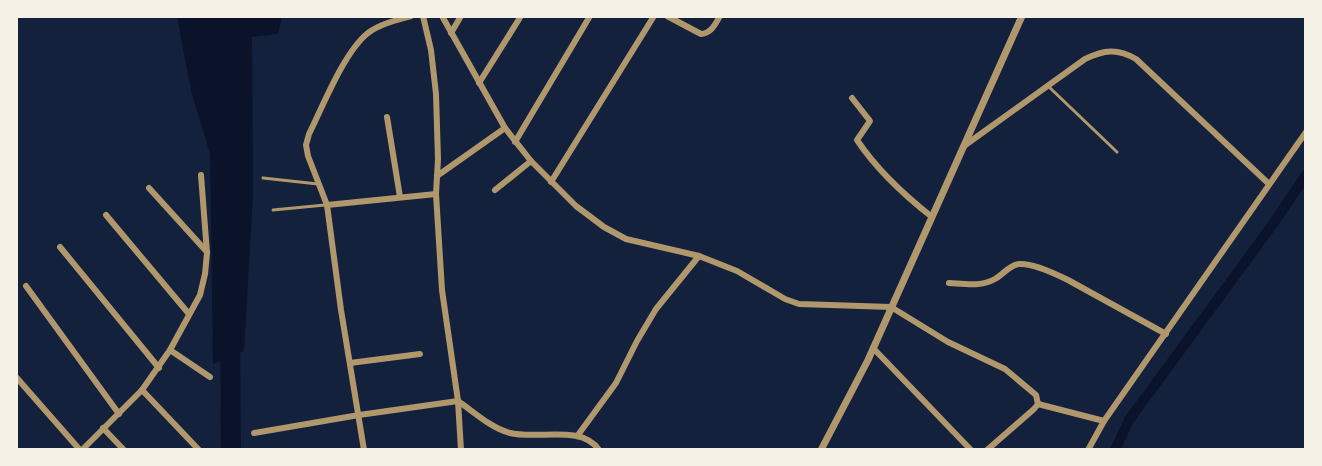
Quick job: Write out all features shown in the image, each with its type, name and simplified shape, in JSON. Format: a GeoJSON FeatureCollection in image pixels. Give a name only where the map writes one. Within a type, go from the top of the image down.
{"type":"FeatureCollection","features":[{"type":"Feature","properties":{"kind":"street"},"geometry":{"type":"LineString","coordinates":[[364,450],[327,205],[306,145],[309,134],[353,49],[368,33],[411,16]]}},
{"type":"Feature","properties":{"kind":"street"},"geometry":{"type":"LineString","coordinates":[[442,16],[515,142],[531,162],[576,206],[604,226],[626,239],[699,256],[737,271],[785,299],[799,304],[891,308],[948,342],[1005,369],[1036,395],[1038,404]]}},
{"type":"Feature","properties":{"kind":"street"},"geometry":{"type":"LineString","coordinates":[[451,33],[461,16]]}},
{"type":"Feature","properties":{"kind":"street"},"geometry":{"type":"LineString","coordinates":[[479,83],[521,16]]}},
{"type":"Feature","properties":{"kind":"street"},"geometry":{"type":"LineString","coordinates":[[515,142],[590,16]]}},
{"type":"Feature","properties":{"kind":"street"},"geometry":{"type":"LineString","coordinates":[[551,182],[654,16]]}},
{"type":"Feature","properties":{"kind":"street"},"geometry":{"type":"LineString","coordinates":[[667,16],[701,34],[712,29],[720,16]]}},
{"type":"Feature","properties":{"kind":"street"},"geometry":{"type":"LineString","coordinates":[[821,450],[873,348],[1022,16]]}},
{"type":"Feature","properties":{"kind":"street"},"geometry":{"type":"LineString","coordinates":[[424,17],[431,50],[436,94],[436,194],[442,290],[458,401],[461,450]]}},
{"type":"Feature","properties":{"kind":"street"},"geometry":{"type":"LineString","coordinates":[[964,147],[1092,56],[1112,51],[1124,52],[1136,59],[1269,184]]}},
{"type":"Feature","properties":{"kind":"street"},"geometry":{"type":"LineString","coordinates":[[852,98],[870,121],[857,140],[886,176],[932,217]]}},
{"type":"Feature","properties":{"kind":"street"},"geometry":{"type":"LineString","coordinates":[[387,117],[400,197]]}},
{"type":"Feature","properties":{"kind":"street"},"geometry":{"type":"LineString","coordinates":[[437,176],[505,128]]}},
{"type":"Feature","properties":{"kind":"street"},"geometry":{"type":"LineString","coordinates":[[1088,450],[1104,421],[1305,132]]}},
{"type":"Feature","properties":{"kind":"street"},"geometry":{"type":"LineString","coordinates":[[495,190],[531,162]]}},
{"type":"Feature","properties":{"kind":"street"},"geometry":{"type":"LineString","coordinates":[[16,377],[81,450],[142,390],[170,350],[203,286],[207,253],[201,175]]}},
{"type":"Feature","properties":{"kind":"street"},"geometry":{"type":"LineString","coordinates":[[148,188],[207,253]]}},
{"type":"Feature","properties":{"kind":"street"},"geometry":{"type":"LineString","coordinates":[[327,205],[436,194]]}},
{"type":"Feature","properties":{"kind":"street"},"geometry":{"type":"LineString","coordinates":[[106,215],[189,314]]}},
{"type":"Feature","properties":{"kind":"street"},"geometry":{"type":"LineString","coordinates":[[60,247],[159,368]]}},
{"type":"Feature","properties":{"kind":"street"},"geometry":{"type":"LineString","coordinates":[[578,435],[616,383],[656,309],[699,256]]}},
{"type":"Feature","properties":{"kind":"street"},"geometry":{"type":"LineString","coordinates":[[949,283],[984,283],[1022,264],[1052,272],[1166,334]]}},
{"type":"Feature","properties":{"kind":"street"},"geometry":{"type":"LineString","coordinates":[[26,286],[119,414]]}},
{"type":"Feature","properties":{"kind":"street"},"geometry":{"type":"LineString","coordinates":[[873,348],[970,449]]}},
{"type":"Feature","properties":{"kind":"street"},"geometry":{"type":"LineString","coordinates":[[170,350],[210,377]]}},
{"type":"Feature","properties":{"kind":"street"},"geometry":{"type":"LineString","coordinates":[[350,363],[420,354]]}},
{"type":"Feature","properties":{"kind":"street"},"geometry":{"type":"LineString","coordinates":[[142,390],[199,450]]}},
{"type":"Feature","properties":{"kind":"street"},"geometry":{"type":"LineString","coordinates":[[254,433],[458,401],[486,421],[508,432],[522,435],[578,435],[591,441],[599,450]]}},
{"type":"Feature","properties":{"kind":"street"},"geometry":{"type":"LineString","coordinates":[[1038,404],[1104,421]]}},
{"type":"Feature","properties":{"kind":"street"},"geometry":{"type":"LineString","coordinates":[[987,450],[1038,404]]}},
{"type":"Feature","properties":{"kind":"street"},"geometry":{"type":"LineString","coordinates":[[103,428],[124,450]]}},
{"type":"Feature","properties":{"kind":"lane"},"geometry":{"type":"LineString","coordinates":[[1048,86],[1118,152]]}},
{"type":"Feature","properties":{"kind":"lane"},"geometry":{"type":"LineString","coordinates":[[263,178],[319,184]]}},
{"type":"Feature","properties":{"kind":"lane"},"geometry":{"type":"LineString","coordinates":[[273,210],[327,205]]}},
{"type":"Feature","properties":{"kind":"water"},"geometry":{"type":"Polygon","coordinates":[[[177,17],[282,17],[278,34],[252,37],[253,196],[244,351],[213,364],[210,154],[191,91],[177,17]]]}},
{"type":"Feature","properties":{"kind":"waterway"},"geometry":{"type":"LineString","coordinates":[[1115,450],[1129,420],[1273,224],[1306,175]]}},
{"type":"Feature","properties":{"kind":"waterway"},"geometry":{"type":"LineString","coordinates":[[230,330],[231,450]]}}]}
